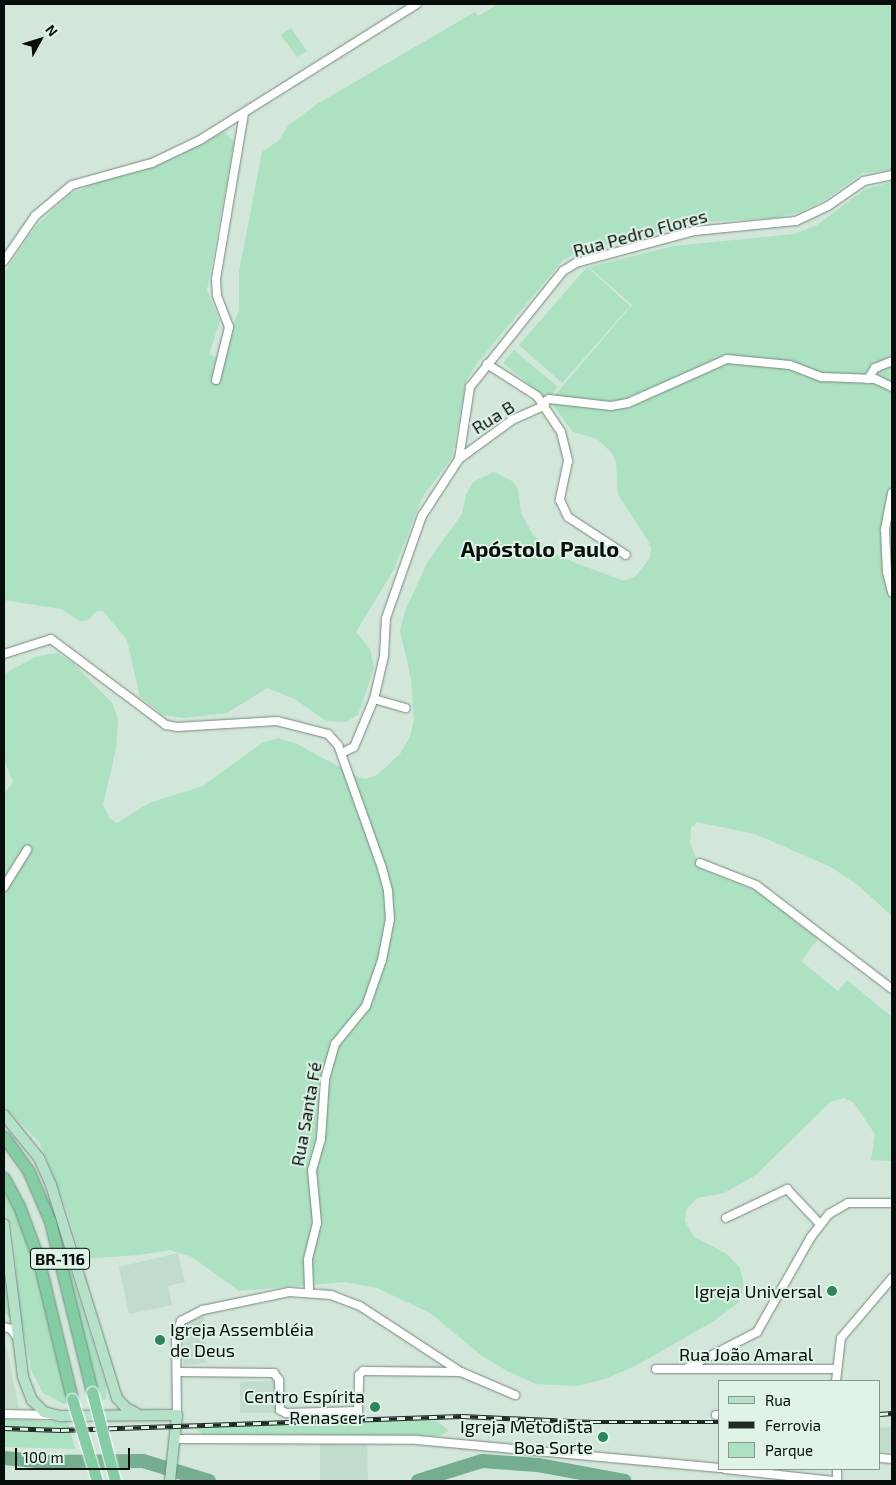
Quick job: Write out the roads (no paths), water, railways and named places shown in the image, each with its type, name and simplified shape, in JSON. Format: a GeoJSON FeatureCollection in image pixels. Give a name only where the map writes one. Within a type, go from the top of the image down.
{"type":"FeatureCollection","features":[{"type":"Feature","properties":{"kind":"highway","name":"BR-116"},"geometry":{"type":"LineString","coordinates":[[4,1137],[28,1170],[50,1221],[115,1481]]}},
{"type":"Feature","properties":{"kind":"highway","name":"BR-116"},"geometry":{"type":"LineString","coordinates":[[4,1178],[19,1206],[38,1258],[72,1398],[97,1481]]}},
{"type":"Feature","properties":{"kind":"main road"},"geometry":{"type":"LineString","coordinates":[[4,1115],[40,1158],[52,1185],[115,1387],[126,1409],[148,1414]]}},
{"type":"Feature","properties":{"kind":"main road"},"geometry":{"type":"LineString","coordinates":[[4,1224],[16,1334],[28,1393],[41,1409],[53,1415],[178,1415],[177,1439],[170,1481]]}},
{"type":"Feature","properties":{"kind":"main road"},"geometry":{"type":"LineString","coordinates":[[103,1414],[114,1407],[115,1387]]}},
{"type":"Feature","properties":{"kind":"street"},"geometry":{"type":"LineString","coordinates":[[4,261],[35,216],[72,185],[166,157],[244,114],[417,4]]}},
{"type":"Feature","properties":{"kind":"street"},"geometry":{"type":"LineString","coordinates":[[216,380],[229,328],[218,295],[216,279],[244,114]]}},
{"type":"Feature","properties":{"kind":"street","name":"Rua Pedro Flores"},"geometry":{"type":"LineString","coordinates":[[342,753],[354,747],[374,699],[384,656],[386,618],[422,516],[459,458],[469,391],[487,364],[558,276],[576,263],[695,230],[796,221],[823,209],[864,181],[892,175]]}},
{"type":"Feature","properties":{"kind":"street","name":"Rua B"},"geometry":{"type":"LineString","coordinates":[[459,458],[512,420],[544,404],[549,399],[611,406],[628,403],[727,359],[790,365],[822,377],[881,380],[892,387]]}},
{"type":"Feature","properties":{"kind":"street"},"geometry":{"type":"LineString","coordinates":[[868,379],[875,368],[892,361]]}},
{"type":"Feature","properties":{"kind":"street"},"geometry":{"type":"LineString","coordinates":[[487,364],[531,391],[544,404],[561,432],[567,453],[560,500],[564,510],[578,526],[626,555]]}},
{"type":"Feature","properties":{"kind":"street"},"geometry":{"type":"LineString","coordinates":[[892,493],[885,530],[887,572],[892,592]]}},
{"type":"Feature","properties":{"kind":"street"},"geometry":{"type":"LineString","coordinates":[[4,654],[42,639],[51,639],[166,725],[177,727],[266,720],[288,723],[328,734],[342,753]]}},
{"type":"Feature","properties":{"kind":"street"},"geometry":{"type":"LineString","coordinates":[[374,699],[406,708]]}},
{"type":"Feature","properties":{"kind":"street","name":"Rua Santa Fé"},"geometry":{"type":"LineString","coordinates":[[309,1291],[308,1260],[317,1223],[312,1170],[321,1139],[325,1080],[335,1044],[366,1006],[382,960],[390,919],[388,891],[382,868],[342,753]]}},
{"type":"Feature","properties":{"kind":"street"},"geometry":{"type":"LineString","coordinates":[[4,888],[27,850]]}},
{"type":"Feature","properties":{"kind":"street"},"geometry":{"type":"LineString","coordinates":[[700,864],[756,885],[892,989]]}},
{"type":"Feature","properties":{"kind":"street"},"geometry":{"type":"LineString","coordinates":[[726,1218],[786,1189],[819,1223]]}},
{"type":"Feature","properties":{"kind":"street"},"geometry":{"type":"LineString","coordinates":[[687,1368],[757,1332],[819,1223],[848,1203],[892,1203]]}},
{"type":"Feature","properties":{"kind":"street"},"geometry":{"type":"LineString","coordinates":[[836,1380],[837,1349],[847,1327],[892,1278]]}},
{"type":"Feature","properties":{"kind":"street"},"geometry":{"type":"LineString","coordinates":[[178,1415],[177,1329],[189,1315],[266,1295],[309,1291],[360,1306],[461,1372],[515,1395]]}},
{"type":"Feature","properties":{"kind":"street"},"geometry":{"type":"LineString","coordinates":[[4,1318],[16,1334]]}},
{"type":"Feature","properties":{"kind":"street"},"geometry":{"type":"LineString","coordinates":[[4,1327],[16,1334]]}},
{"type":"Feature","properties":{"kind":"street"},"geometry":{"type":"LineString","coordinates":[[439,1371],[443,1359]]}},
{"type":"Feature","properties":{"kind":"street","name":"Rua João Amaral"},"geometry":{"type":"LineString","coordinates":[[656,1369],[836,1369]]}},
{"type":"Feature","properties":{"kind":"street"},"geometry":{"type":"LineString","coordinates":[[178,1372],[274,1373],[279,1380],[280,1410],[286,1413],[358,1411],[359,1375],[363,1371],[461,1372]]}},
{"type":"Feature","properties":{"kind":"street"},"geometry":{"type":"LineString","coordinates":[[4,1414],[53,1415]]}},
{"type":"Feature","properties":{"kind":"street"},"geometry":{"type":"LineString","coordinates":[[177,1439],[417,1440],[718,1468]]}},
{"type":"Feature","properties":{"kind":"street"},"geometry":{"type":"LineString","coordinates":[[734,1470],[833,1481]]}},
{"type":"Feature","properties":{"kind":"waterway"},"geometry":{"type":"LineString","coordinates":[[4,1458],[47,1462],[143,1461],[209,1481]]}},
{"type":"Feature","properties":{"kind":"waterway"},"geometry":{"type":"LineString","coordinates":[[418,1481],[482,1461],[538,1465],[625,1481]]}},
{"type":"Feature","properties":{"kind":"railway"},"geometry":{"type":"LineString","coordinates":[[881,1414],[892,1413]]}},
{"type":"Feature","properties":{"kind":"railway"},"geometry":{"type":"LineString","coordinates":[[4,1428],[61,1430],[462,1416],[593,1422],[718,1422]]}},
{"type":"Feature","properties":{"kind":"place","name":"Igreja Universal"},"geometry":{"type":"Point","coordinates":[832,1291]}},
{"type":"Feature","properties":{"kind":"place","name":"Igreja Assembléia de Deus"},"geometry":{"type":"Point","coordinates":[160,1340]}},
{"type":"Feature","properties":{"kind":"place","name":"Centro Espírita Renascer"},"geometry":{"type":"Point","coordinates":[375,1407]}},
{"type":"Feature","properties":{"kind":"place","name":"Igreja Metodista Boa Sorte"},"geometry":{"type":"Point","coordinates":[603,1437]}},
{"type":"Feature","properties":{"kind":"district","name":"Apóstolo Paulo"},"geometry":{"type":"Point","coordinates":[540,549]}}]}
